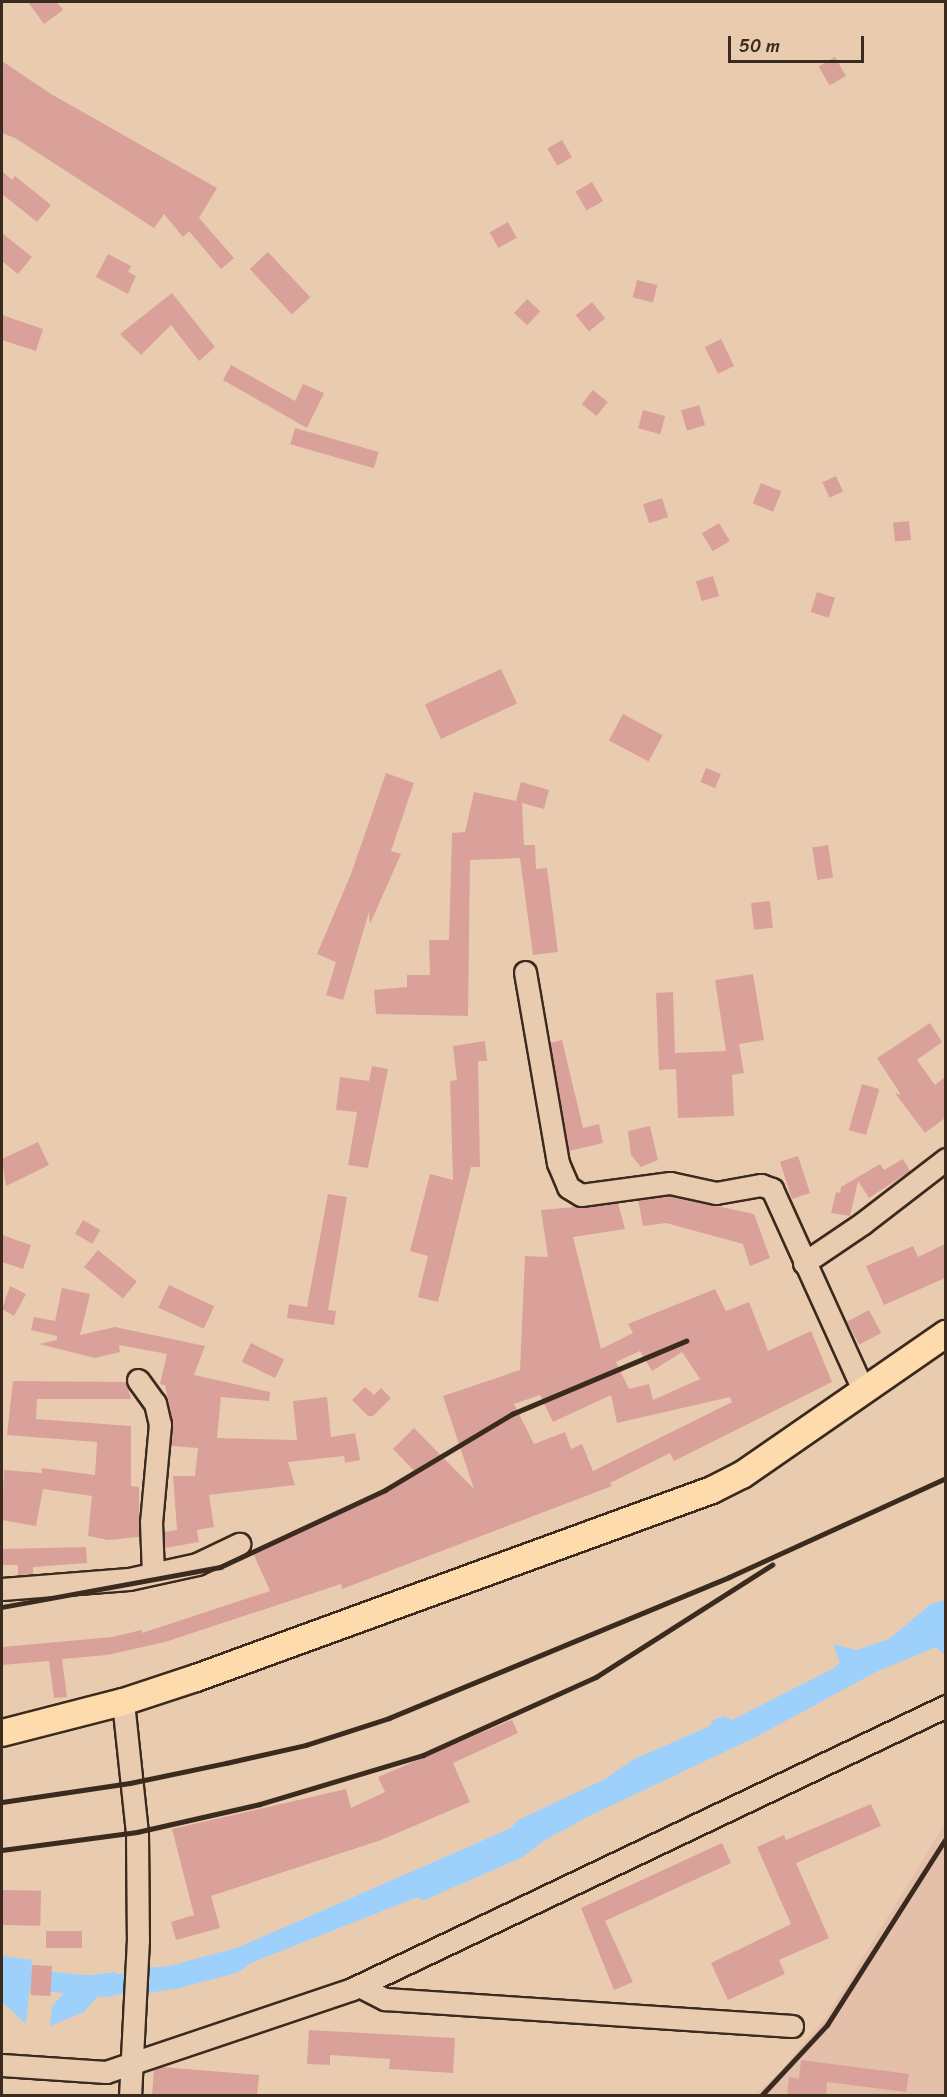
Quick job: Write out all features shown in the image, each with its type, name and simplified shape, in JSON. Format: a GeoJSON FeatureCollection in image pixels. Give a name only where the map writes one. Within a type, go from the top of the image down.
{"type":"FeatureCollection","features":[{"type":"Feature","properties":{"kind":"main road"},"geometry":{"type":"LineString","coordinates":[[2,1732],[123,1702],[450,1588],[712,1490],[742,1475],[945,1334]]}},
{"type":"Feature","properties":{"kind":"street"},"geometry":{"type":"LineString","coordinates":[[525,972],[558,1163],[568,1187],[581,1195],[670,1183],[716,1193],[761,1185],[772,1189],[864,1392]]}},
{"type":"Feature","properties":{"kind":"street"},"geometry":{"type":"LineString","coordinates":[[804,1263],[863,1223],[945,1159]]}},
{"type":"Feature","properties":{"kind":"street"},"geometry":{"type":"LineString","coordinates":[[138,1380],[155,1403],[160,1424],[151,1522],[153,1573]]}},
{"type":"Feature","properties":{"kind":"street"},"geometry":{"type":"LineString","coordinates":[[2,1589],[129,1579],[197,1564],[239,1544]]}},
{"type":"Feature","properties":{"kind":"street"},"geometry":{"type":"LineString","coordinates":[[123,1702],[137,1832],[138,1939],[130,2096]]}},
{"type":"Feature","properties":{"kind":"street"},"geometry":{"type":"LineString","coordinates":[[2,2065],[105,2072],[359,1986],[945,1706]]}},
{"type":"Feature","properties":{"kind":"street"},"geometry":{"type":"LineString","coordinates":[[359,1986],[385,1999],[792,2026]]}},
{"type":"Feature","properties":{"kind":"shaded area"},"geometry":{"type":"Polygon","coordinates":[[[945,1824],[945,2095],[753,2096],[780,2072],[827,2016],[945,1824]]]}},
{"type":"Feature","properties":{"kind":"water"},"geometry":{"type":"Polygon","coordinates":[[[945,1600],[945,1655],[936,1647],[876,1672],[756,1737],[587,1817],[542,1842],[523,1857],[422,1901],[418,1897],[251,1963],[239,1972],[180,1988],[134,1995],[134,1969],[170,1966],[239,1947],[511,1828],[518,1820],[605,1779],[634,1759],[710,1726],[713,1720],[724,1716],[732,1720],[836,1667],[840,1663],[833,1644],[856,1650],[889,1639],[931,1604],[945,1600]]]}},
{"type":"Feature","properties":{"kind":"water"},"geometry":{"type":"Polygon","coordinates":[[[2,1956],[32,1960],[26,2024],[2,2002],[2,1956]]]}},
{"type":"Feature","properties":{"kind":"water"},"geometry":{"type":"Polygon","coordinates":[[[116,1972],[114,1995],[99,1995],[84,2012],[50,2026],[52,2006],[72,1984],[91,1975],[116,1972]]]}},
{"type":"Feature","properties":{"kind":"building"},"geometry":{"type":"Polygon","coordinates":[[[28,2],[57,2],[63,10],[44,24],[28,2]]]}},
{"type":"Feature","properties":{"kind":"building"},"geometry":{"type":"Polygon","coordinates":[[[835,57],[846,76],[830,86],[819,66],[835,57]]]}},
{"type":"Feature","properties":{"kind":"building"},"geometry":{"type":"Polygon","coordinates":[[[2,61],[51,94],[217,188],[199,218],[234,258],[221,269],[189,231],[183,237],[164,214],[154,228],[15,138],[2,133],[2,61]]]}},
{"type":"Feature","properties":{"kind":"building"},"geometry":{"type":"Polygon","coordinates":[[[562,140],[572,157],[557,166],[547,149],[562,140]]]}},
{"type":"Feature","properties":{"kind":"building"},"geometry":{"type":"Polygon","coordinates":[[[2,171],[12,180],[15,176],[51,205],[37,222],[2,194],[2,171]]]}},
{"type":"Feature","properties":{"kind":"building"},"geometry":{"type":"Polygon","coordinates":[[[592,182],[603,201],[587,211],[576,192],[592,182]]]}},
{"type":"Feature","properties":{"kind":"building"},"geometry":{"type":"Polygon","coordinates":[[[508,222],[517,238],[498,248],[490,232],[508,222]]]}},
{"type":"Feature","properties":{"kind":"building"},"geometry":{"type":"Polygon","coordinates":[[[2,233],[32,257],[18,274],[2,261],[2,233]]]}},
{"type":"Feature","properties":{"kind":"building"},"geometry":{"type":"Polygon","coordinates":[[[268,252],[310,297],[292,314],[250,269],[268,252]]]}},
{"type":"Feature","properties":{"kind":"building"},"geometry":{"type":"Polygon","coordinates":[[[108,254],[131,266],[128,272],[136,276],[128,294],[96,277],[108,254]]]}},
{"type":"Feature","properties":{"kind":"building"},"geometry":{"type":"Polygon","coordinates":[[[637,280],[657,285],[653,303],[633,297],[637,280]]]}},
{"type":"Feature","properties":{"kind":"building"},"geometry":{"type":"Polygon","coordinates":[[[172,293],[215,347],[199,361],[171,325],[141,355],[120,334],[172,293]]]}},
{"type":"Feature","properties":{"kind":"building"},"geometry":{"type":"Polygon","coordinates":[[[527,299],[540,311],[527,325],[514,313],[527,299]]]}},
{"type":"Feature","properties":{"kind":"building"},"geometry":{"type":"Polygon","coordinates":[[[592,302],[605,318],[589,332],[576,315],[592,302]]]}},
{"type":"Feature","properties":{"kind":"building"},"geometry":{"type":"Polygon","coordinates":[[[2,315],[43,329],[36,351],[2,340],[2,315]]]}},
{"type":"Feature","properties":{"kind":"building"},"geometry":{"type":"Polygon","coordinates":[[[721,339],[734,366],[718,374],[705,347],[721,339]]]}},
{"type":"Feature","properties":{"kind":"building"},"geometry":{"type":"Polygon","coordinates":[[[231,365],[295,401],[303,384],[324,393],[307,428],[223,380],[231,365]]]}},
{"type":"Feature","properties":{"kind":"building"},"geometry":{"type":"Polygon","coordinates":[[[593,390],[608,402],[596,416],[582,404],[593,390]]]}},
{"type":"Feature","properties":{"kind":"building"},"geometry":{"type":"Polygon","coordinates":[[[699,405],[705,425],[687,431],[681,411],[699,405]]]}},
{"type":"Feature","properties":{"kind":"building"},"geometry":{"type":"Polygon","coordinates":[[[643,410],[665,416],[660,434],[638,428],[643,410]]]}},
{"type":"Feature","properties":{"kind":"building"},"geometry":{"type":"Polygon","coordinates":[[[295,428],[379,452],[374,468],[290,444],[295,428]]]}},
{"type":"Feature","properties":{"kind":"building"},"geometry":{"type":"Polygon","coordinates":[[[836,476],[843,491],[830,498],[822,482],[836,476]]]}},
{"type":"Feature","properties":{"kind":"building"},"geometry":{"type":"Polygon","coordinates":[[[761,483],[781,491],[773,512],[753,503],[761,483]]]}},
{"type":"Feature","properties":{"kind":"building"},"geometry":{"type":"Polygon","coordinates":[[[662,498],[668,517],[649,523],[643,504],[662,498]]]}},
{"type":"Feature","properties":{"kind":"building"},"geometry":{"type":"Polygon","coordinates":[[[909,521],[911,540],[895,542],[893,523],[909,521]]]}},
{"type":"Feature","properties":{"kind":"building"},"geometry":{"type":"Polygon","coordinates":[[[719,523],[730,541],[713,551],[702,533],[719,523]]]}},
{"type":"Feature","properties":{"kind":"building"},"geometry":{"type":"Polygon","coordinates":[[[713,576],[719,596],[702,601],[696,581],[713,576]]]}},
{"type":"Feature","properties":{"kind":"building"},"geometry":{"type":"Polygon","coordinates":[[[817,592],[835,598],[829,618],[811,612],[817,592]]]}},
{"type":"Feature","properties":{"kind":"building"},"geometry":{"type":"Polygon","coordinates":[[[501,669],[517,703],[441,739],[425,704],[501,669]]]}},
{"type":"Feature","properties":{"kind":"building"},"geometry":{"type":"Polygon","coordinates":[[[623,714],[663,735],[649,762],[609,740],[623,714]]]}},
{"type":"Feature","properties":{"kind":"building"},"geometry":{"type":"Polygon","coordinates":[[[706,768],[721,774],[715,788],[700,782],[706,768]]]}},
{"type":"Feature","properties":{"kind":"building"},"geometry":{"type":"Polygon","coordinates":[[[386,773],[414,783],[391,851],[401,854],[370,924],[369,912],[343,1000],[326,995],[336,962],[317,954],[351,874],[386,773]]]}},
{"type":"Feature","properties":{"kind":"building"},"geometry":{"type":"Polygon","coordinates":[[[521,782],[549,790],[544,809],[522,803],[524,845],[535,845],[536,869],[547,868],[558,952],[533,955],[520,858],[470,860],[468,1016],[376,1014],[374,990],[407,987],[407,975],[430,975],[429,940],[449,940],[452,833],[465,832],[474,792],[516,801],[521,782]]]}},
{"type":"Feature","properties":{"kind":"building"},"geometry":{"type":"Polygon","coordinates":[[[828,845],[833,878],[817,880],[812,848],[828,845]]]}},
{"type":"Feature","properties":{"kind":"building"},"geometry":{"type":"Polygon","coordinates":[[[770,901],[773,928],[754,930],[751,903],[770,901]]]}},
{"type":"Feature","properties":{"kind":"building"},"geometry":{"type":"Polygon","coordinates":[[[753,974],[764,1040],[739,1044],[744,1073],[732,1075],[734,1116],[678,1118],[676,1069],[659,1070],[656,993],[673,992],[675,1053],[726,1051],[715,980],[753,974]]]}},
{"type":"Feature","properties":{"kind":"building"},"geometry":{"type":"Polygon","coordinates":[[[930,1023],[942,1042],[917,1060],[935,1085],[945,1077],[945,1118],[925,1133],[895,1093],[901,1095],[877,1058],[930,1023]]]}},
{"type":"Feature","properties":{"kind":"building"},"geometry":{"type":"Polygon","coordinates":[[[562,1040],[583,1128],[599,1124],[603,1143],[569,1151],[550,1043],[562,1040]]]}},
{"type":"Feature","properties":{"kind":"building"},"geometry":{"type":"Polygon","coordinates":[[[485,1041],[487,1061],[478,1061],[480,1167],[471,1167],[438,1302],[418,1297],[428,1256],[410,1251],[430,1174],[453,1180],[450,1081],[457,1080],[453,1046],[485,1041]]]}},
{"type":"Feature","properties":{"kind":"building"},"geometry":{"type":"Polygon","coordinates":[[[372,1066],[388,1069],[368,1168],[348,1165],[357,1112],[336,1110],[340,1077],[369,1081],[372,1066]]]}},
{"type":"Feature","properties":{"kind":"building"},"geometry":{"type":"Polygon","coordinates":[[[862,1084],[879,1089],[866,1135],[849,1130],[862,1084]]]}},
{"type":"Feature","properties":{"kind":"building"},"geometry":{"type":"Polygon","coordinates":[[[650,1126],[658,1160],[641,1167],[631,1155],[628,1131],[650,1126]]]}},
{"type":"Feature","properties":{"kind":"building"},"geometry":{"type":"Polygon","coordinates":[[[38,1142],[49,1165],[6,1186],[2,1159],[38,1142]]]}},
{"type":"Feature","properties":{"kind":"building"},"geometry":{"type":"Polygon","coordinates":[[[798,1156],[810,1193],[792,1199],[780,1162],[798,1156]]]}},
{"type":"Feature","properties":{"kind":"building"},"geometry":{"type":"Polygon","coordinates":[[[903,1159],[910,1171],[869,1198],[858,1181],[850,1216],[831,1213],[836,1192],[840,1193],[841,1187],[880,1164],[884,1170],[903,1159]]]}},
{"type":"Feature","properties":{"kind":"building"},"geometry":{"type":"Polygon","coordinates":[[[328,1194],[347,1197],[328,1310],[336,1311],[334,1325],[287,1318],[289,1304],[307,1307],[328,1194]]]}},
{"type":"Feature","properties":{"kind":"building"},"geometry":{"type":"Polygon","coordinates":[[[669,1196],[754,1214],[770,1258],[750,1266],[743,1244],[666,1223],[643,1226],[638,1200],[669,1196]]]}},
{"type":"Feature","properties":{"kind":"building"},"geometry":{"type":"Polygon","coordinates":[[[618,1203],[625,1229],[573,1237],[601,1349],[633,1333],[628,1324],[715,1289],[726,1311],[749,1302],[768,1351],[811,1331],[832,1382],[674,1461],[670,1453],[610,1483],[612,1486],[342,1589],[341,1584],[165,1642],[107,1655],[62,1659],[67,1697],[54,1698],[49,1661],[2,1665],[2,1647],[112,1637],[142,1630],[142,1633],[270,1591],[253,1553],[358,1506],[417,1474],[393,1449],[414,1428],[474,1489],[443,1396],[520,1370],[525,1256],[548,1257],[541,1210],[618,1203]],[[640,1351],[616,1362],[629,1389],[649,1384],[653,1400],[700,1379],[682,1352],[652,1371],[640,1351]],[[540,1395],[514,1404],[534,1444],[565,1432],[571,1449],[582,1444],[593,1471],[732,1402],[730,1397],[617,1423],[611,1395],[553,1422],[540,1395]]]}},
{"type":"Feature","properties":{"kind":"building"},"geometry":{"type":"Polygon","coordinates":[[[83,1220],[100,1230],[92,1244],[75,1234],[83,1220]]]}},
{"type":"Feature","properties":{"kind":"building"},"geometry":{"type":"Polygon","coordinates":[[[2,1235],[31,1245],[23,1269],[2,1262],[2,1235]]]}},
{"type":"Feature","properties":{"kind":"building"},"geometry":{"type":"Polygon","coordinates":[[[945,1244],[945,1278],[884,1305],[866,1266],[913,1246],[918,1257],[945,1244]]]}},
{"type":"Feature","properties":{"kind":"building"},"geometry":{"type":"Polygon","coordinates":[[[98,1250],[137,1281],[123,1299],[84,1267],[98,1250]]]}},
{"type":"Feature","properties":{"kind":"building"},"geometry":{"type":"Polygon","coordinates":[[[169,1285],[214,1306],[204,1329],[158,1308],[169,1285]]]}},
{"type":"Feature","properties":{"kind":"building"},"geometry":{"type":"Polygon","coordinates":[[[10,1286],[26,1294],[14,1316],[2,1309],[10,1286]]]}},
{"type":"Feature","properties":{"kind":"building"},"geometry":{"type":"Polygon","coordinates":[[[62,1288],[90,1294],[80,1335],[115,1327],[205,1346],[194,1375],[270,1392],[269,1401],[221,1397],[217,1438],[297,1440],[293,1401],[327,1397],[331,1437],[355,1433],[360,1460],[345,1463],[344,1456],[288,1462],[295,1485],[209,1495],[214,1527],[197,1530],[199,1542],[165,1548],[164,1532],[177,1530],[173,1476],[195,1476],[198,1448],[171,1446],[172,1421],[165,1385],[160,1384],[167,1354],[119,1345],[120,1352],[95,1358],[39,1344],[57,1340],[57,1336],[31,1330],[34,1317],[55,1321],[62,1288]]]}},
{"type":"Feature","properties":{"kind":"building"},"geometry":{"type":"Polygon","coordinates":[[[869,1310],[881,1333],[859,1345],[847,1322],[869,1310]]]}},
{"type":"Feature","properties":{"kind":"building"},"geometry":{"type":"Polygon","coordinates":[[[251,1343],[284,1359],[275,1378],[242,1362],[251,1343]]]}},
{"type":"Feature","properties":{"kind":"building"},"geometry":{"type":"Polygon","coordinates":[[[13,1381],[126,1382],[131,1399],[37,1399],[36,1419],[131,1426],[131,1486],[139,1487],[139,1537],[108,1540],[88,1536],[92,1496],[43,1489],[36,1526],[2,1520],[4,1470],[42,1473],[42,1468],[95,1475],[97,1442],[7,1435],[13,1381]]]}},
{"type":"Feature","properties":{"kind":"building"},"geometry":{"type":"Polygon","coordinates":[[[365,1387],[374,1395],[381,1388],[391,1398],[373,1416],[368,1416],[352,1400],[365,1387]]]}},
{"type":"Feature","properties":{"kind":"building"},"geometry":{"type":"Polygon","coordinates":[[[86,1547],[87,1563],[33,1567],[33,1574],[18,1575],[18,1565],[2,1565],[2,1549],[86,1547]]]}},
{"type":"Feature","properties":{"kind":"building"},"geometry":{"type":"Polygon","coordinates":[[[512,1720],[518,1733],[453,1763],[470,1802],[381,1840],[211,1896],[220,1928],[176,1940],[171,1922],[194,1915],[172,1829],[346,1789],[351,1808],[385,1792],[378,1777],[512,1720]]]}},
{"type":"Feature","properties":{"kind":"building"},"geometry":{"type":"Polygon","coordinates":[[[871,1804],[881,1826],[796,1863],[829,1938],[779,1960],[785,1974],[728,2000],[711,1963],[791,1924],[757,1847],[784,1835],[786,1840],[871,1804]]]}},
{"type":"Feature","properties":{"kind":"building"},"geometry":{"type":"Polygon","coordinates":[[[722,1843],[731,1863],[605,1921],[633,1982],[614,1990],[581,1908],[722,1843]]]}},
{"type":"Feature","properties":{"kind":"building"},"geometry":{"type":"Polygon","coordinates":[[[2,1890],[41,1891],[40,1926],[2,1925],[2,1890]]]}},
{"type":"Feature","properties":{"kind":"building"},"geometry":{"type":"Polygon","coordinates":[[[46,1931],[82,1931],[82,1948],[46,1948],[46,1931]]]}},
{"type":"Feature","properties":{"kind":"building"},"geometry":{"type":"Polygon","coordinates":[[[32,1965],[52,1966],[50,1996],[30,1995],[32,1965]]]}},
{"type":"Feature","properties":{"kind":"building"},"geometry":{"type":"Polygon","coordinates":[[[309,2030],[455,2038],[453,2073],[389,2069],[390,2059],[330,2055],[330,2065],[307,2064],[309,2030]]]}},
{"type":"Feature","properties":{"kind":"building"},"geometry":{"type":"Polygon","coordinates":[[[801,2060],[909,2074],[906,2092],[827,2082],[826,2096],[787,2096],[789,2077],[799,2079],[801,2060]]]}},
{"type":"Feature","properties":{"kind":"building"},"geometry":{"type":"Polygon","coordinates":[[[162,2067],[259,2075],[257,2096],[152,2096],[154,2069],[162,2067]]]}},
{"type":"Feature","properties":{"kind":"waterway"},"geometry":{"type":"LineString","coordinates":[[2,1977],[106,1987],[150,1977]]}},
{"type":"Feature","properties":{"kind":"railway"},"geometry":{"type":"LineString","coordinates":[[2,1607],[220,1567],[385,1490],[512,1414],[686,1341]]}},
{"type":"Feature","properties":{"kind":"railway"},"geometry":{"type":"LineString","coordinates":[[2,1802],[130,1783],[226,1763],[306,1745],[389,1718],[729,1577],[946,1478]]}},
{"type":"Feature","properties":{"kind":"railway"},"geometry":{"type":"LineString","coordinates":[[2,1850],[137,1832],[260,1804],[423,1755],[596,1677],[772,1565]]}},
{"type":"Feature","properties":{"kind":"railway"},"geometry":{"type":"LineString","coordinates":[[761,2096],[827,2025],[946,1838]]}}]}
